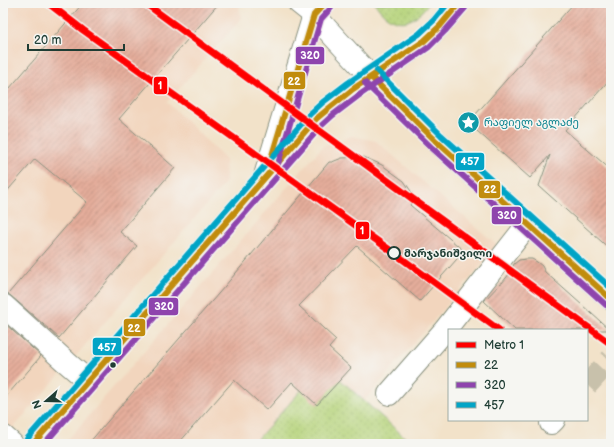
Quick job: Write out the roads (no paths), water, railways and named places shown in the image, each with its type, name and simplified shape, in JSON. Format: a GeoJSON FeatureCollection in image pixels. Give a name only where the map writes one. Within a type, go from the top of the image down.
{"type":"FeatureCollection","features":[{"type":"Feature","properties":{"kind":"main road"},"geometry":{"type":"LineString","coordinates":[[32,444],[316,119],[330,106],[419,44],[436,29],[459,3]]}},
{"type":"Feature","properties":{"kind":"main road"},"geometry":{"type":"LineString","coordinates":[[313,7],[370,77],[436,141],[611,299]]}},
{"type":"Feature","properties":{"kind":"main road"},"geometry":{"type":"LineString","coordinates":[[264,179],[313,7]]}},
{"type":"Feature","properties":{"kind":"main road"},"geometry":{"type":"LineString","coordinates":[[389,394],[445,330],[528,224]]}},
{"type":"Feature","properties":{"kind":"main road"},"geometry":{"type":"LineString","coordinates":[[3,305],[66,362],[89,380]]}},
{"type":"Feature","properties":{"kind":"main road"},"geometry":{"type":"LineString","coordinates":[[3,436],[12,444]]}},
{"type":"Feature","properties":{"kind":"tunnel"},"geometry":{"type":"LineString","coordinates":[[588,384],[611,359]]}},
{"type":"Feature","properties":{"kind":"metro line","name":"1"},"geometry":{"type":"LineString","coordinates":[[48,3],[83,30],[498,329]]}},
{"type":"Feature","properties":{"kind":"metro line","name":"1"},"geometry":{"type":"LineString","coordinates":[[145,3],[611,344]]}},
{"type":"Feature","properties":{"kind":"place","name":"რაფიელ აგლაძე"},"geometry":{"type":"Point","coordinates":[469,122]}},
{"type":"Feature","properties":{"kind":"place","name":"მარჯანიშვილი"},"geometry":{"type":"Point","coordinates":[394,253]}}]}
